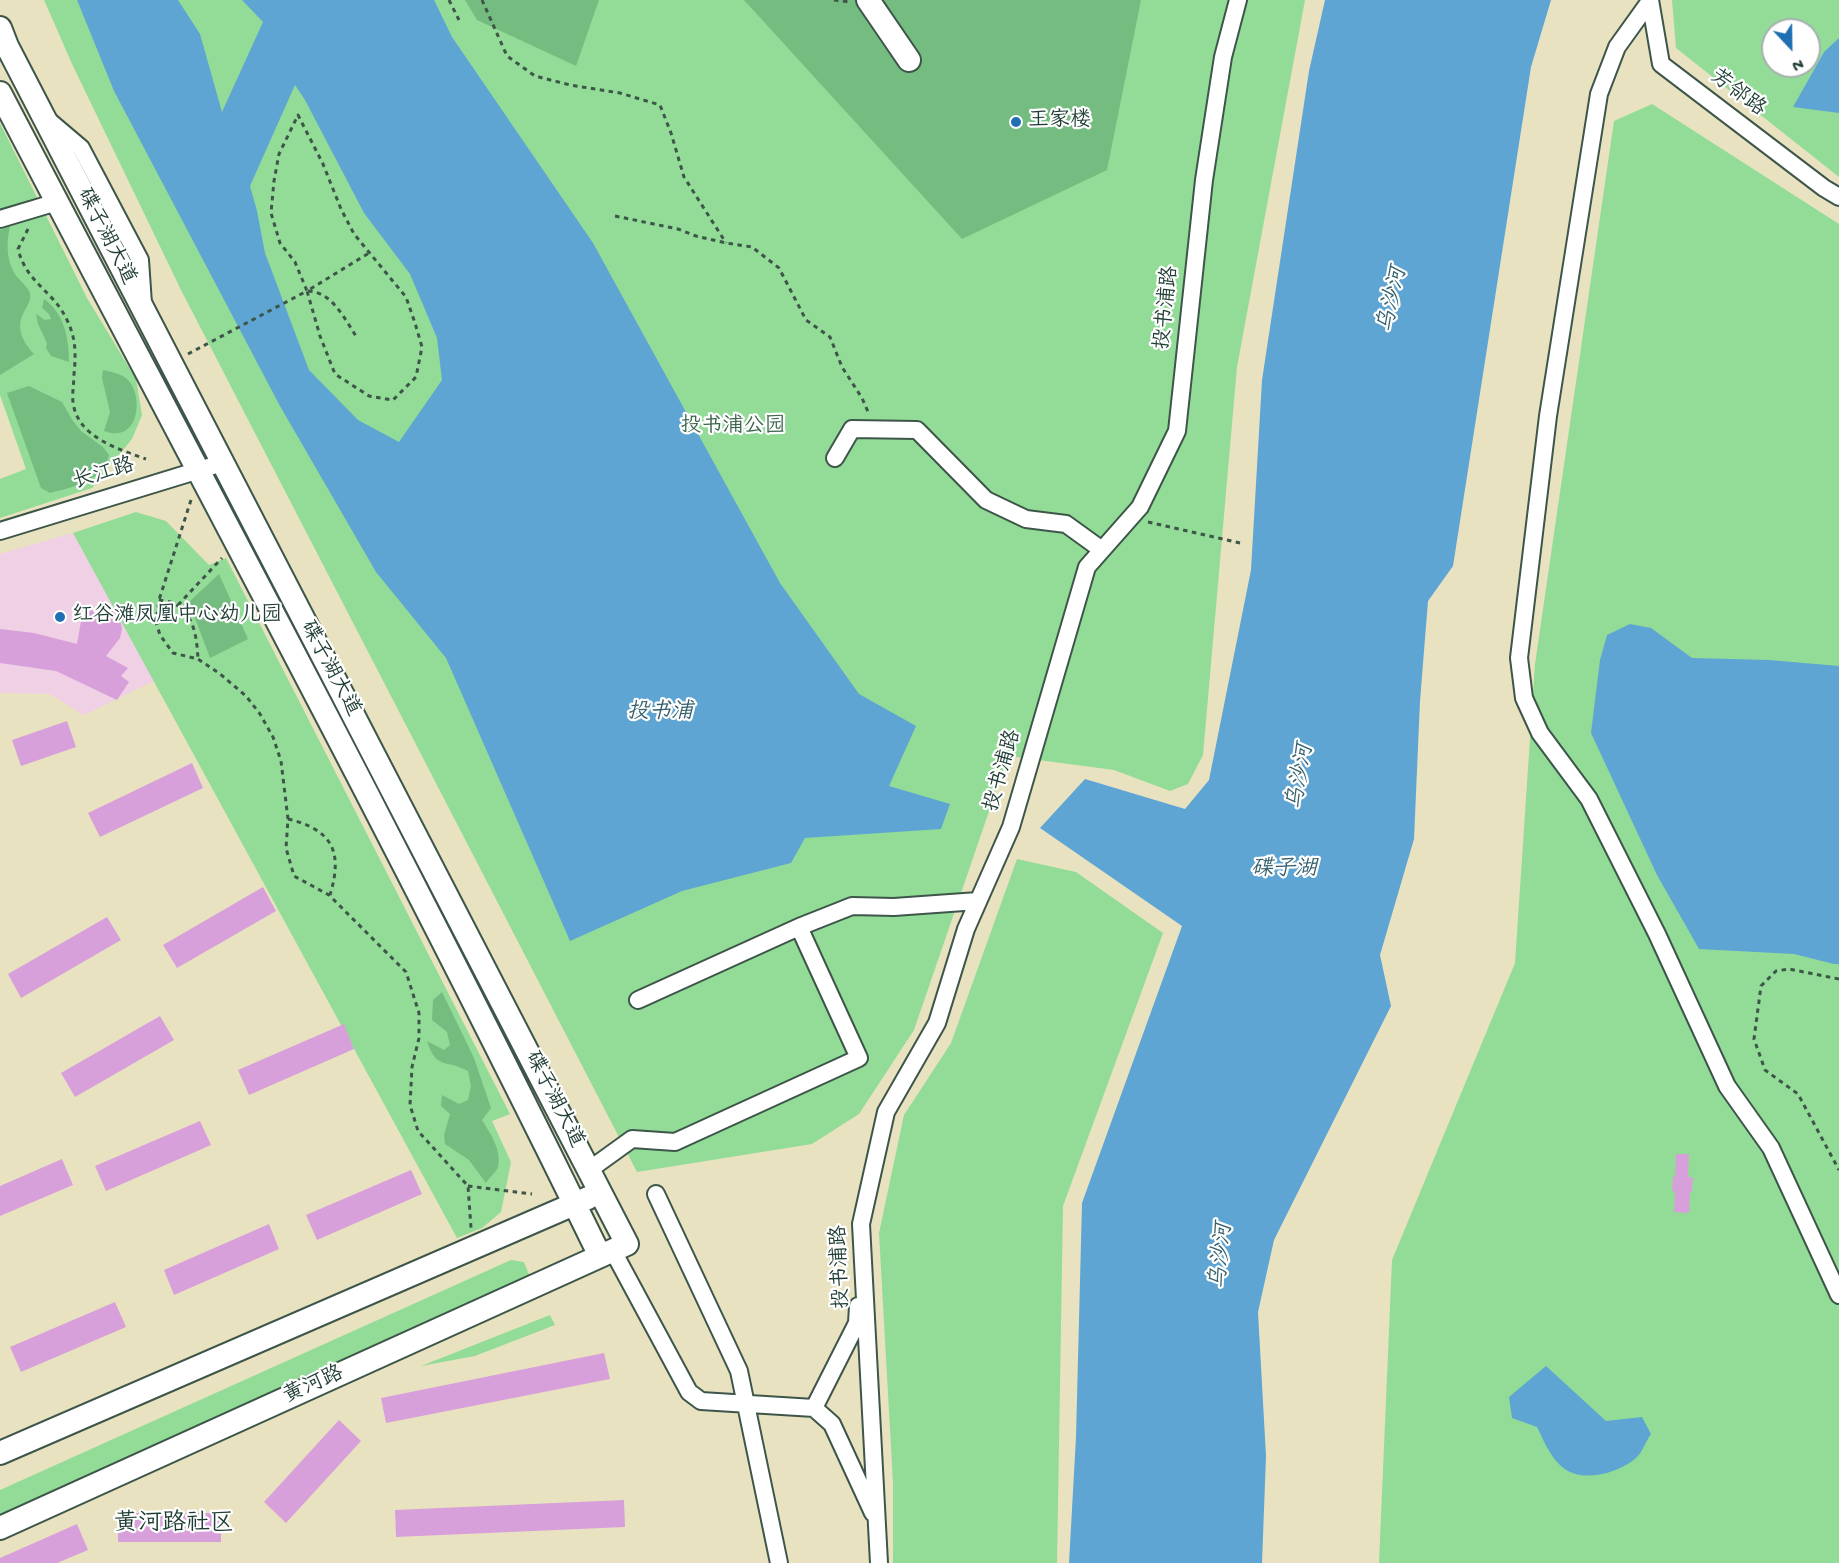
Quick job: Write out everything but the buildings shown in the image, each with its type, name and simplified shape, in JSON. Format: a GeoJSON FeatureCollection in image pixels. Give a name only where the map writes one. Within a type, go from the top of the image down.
{"type":"FeatureCollection","features":[{"type":"Feature","properties":{"kind":"main road"},"geometry":{"type":"LineString","coordinates":[[868,0],[909,60]]}},
{"type":"Feature","properties":{"kind":"main road","name":"碟子湖大道"},"geometry":{"type":"LineString","coordinates":[[0,28],[7,46],[170,364],[589,1170],[600,1192],[613,1250]]}},
{"type":"Feature","properties":{"kind":"main road","name":"碟子湖大道"},"geometry":{"type":"LineString","coordinates":[[0,93],[48,204],[199,470],[530,1112],[574,1203],[613,1250]]}},
{"type":"Feature","properties":{"kind":"main road"},"geometry":{"type":"LineString","coordinates":[[0,1453],[600,1192]]}},
{"type":"Feature","properties":{"kind":"main road","name":"黄河路"},"geometry":{"type":"LineString","coordinates":[[0,1528],[613,1250]]}},
{"type":"Feature","properties":{"kind":"street","name":"投书浦路"},"geometry":{"type":"LineString","coordinates":[[879,1563],[861,1224],[886,1112],[937,1023],[966,929],[1011,827],[1087,567],[1140,507],[1177,431],[1204,180],[1223,57],[1238,0]]}},
{"type":"Feature","properties":{"kind":"street","name":"芳邻路"},"geometry":{"type":"LineString","coordinates":[[1650,0],[1661,64],[1839,197]]}},
{"type":"Feature","properties":{"kind":"street"},"geometry":{"type":"LineString","coordinates":[[1650,0],[1617,47],[1599,94],[1548,416],[1519,658],[1524,698],[1540,732],[1589,799],[1657,934],[1727,1086],[1771,1148],[1839,1295]]}},
{"type":"Feature","properties":{"kind":"street"},"geometry":{"type":"LineString","coordinates":[[0,219],[48,204]]}},
{"type":"Feature","properties":{"kind":"street"},"geometry":{"type":"LineString","coordinates":[[835,458],[852,429],[916,430],[986,500],[1026,519],[1066,524],[1102,550]]}},
{"type":"Feature","properties":{"kind":"street","name":"长江路"},"geometry":{"type":"LineString","coordinates":[[0,531],[222,463]]}},
{"type":"Feature","properties":{"kind":"street"},"geometry":{"type":"LineString","coordinates":[[638,1000],[799,927],[852,906],[894,907],[978,902]]}},
{"type":"Feature","properties":{"kind":"street"},"geometry":{"type":"LineString","coordinates":[[589,1170],[632,1139],[675,1142],[859,1058],[799,927]]}},
{"type":"Feature","properties":{"kind":"street"},"geometry":{"type":"LineString","coordinates":[[657,1194],[739,1371],[779,1563]]}},
{"type":"Feature","properties":{"kind":"street"},"geometry":{"type":"LineString","coordinates":[[813,1407],[857,1323],[861,1224]]}},
{"type":"Feature","properties":{"kind":"street"},"geometry":{"type":"LineString","coordinates":[[613,1250],[689,1392],[700,1401],[813,1407],[832,1424],[877,1521]]}},
{"type":"Feature","properties":{"kind":"path"},"geometry":{"type":"LineString","coordinates":[[449,0],[459,20]]}},
{"type":"Feature","properties":{"kind":"path"},"geometry":{"type":"LineString","coordinates":[[482,0],[507,56],[536,76],[570,85],[620,93],[660,105],[684,177],[726,243]]}},
{"type":"Feature","properties":{"kind":"path"},"geometry":{"type":"LineString","coordinates":[[298,115],[354,234],[406,297],[422,347],[416,377],[393,400],[369,396],[335,374],[320,336],[307,291],[295,262],[280,243],[271,213],[279,154],[298,115]]}},
{"type":"Feature","properties":{"kind":"path"},"geometry":{"type":"LineString","coordinates":[[48,204],[18,249],[24,268],[63,311],[72,331],[76,352],[73,404],[77,415],[84,427],[95,436],[111,446],[146,459]]}},
{"type":"Feature","properties":{"kind":"path"},"geometry":{"type":"LineString","coordinates":[[615,216],[678,229],[726,243],[752,247],[779,268],[806,320],[830,337],[842,367],[862,398],[875,430]]}},
{"type":"Feature","properties":{"kind":"path"},"geometry":{"type":"LineString","coordinates":[[170,364],[307,291],[369,253]]}},
{"type":"Feature","properties":{"kind":"path"},"geometry":{"type":"LineString","coordinates":[[307,291],[318,291],[329,299],[356,336]]}},
{"type":"Feature","properties":{"kind":"path"},"geometry":{"type":"LineString","coordinates":[[191,500],[159,600],[156,622],[160,635],[173,652],[198,659],[219,673],[246,696],[265,721],[273,736],[281,761],[288,819],[286,848],[294,876],[330,895],[406,972],[418,1013],[419,1038],[412,1067],[410,1105],[418,1131],[468,1186],[472,1248]]}},
{"type":"Feature","properties":{"kind":"path"},"geometry":{"type":"LineString","coordinates":[[1130,518],[1240,543]]}},
{"type":"Feature","properties":{"kind":"path"},"geometry":{"type":"LineString","coordinates":[[178,605],[237,543]]}},
{"type":"Feature","properties":{"kind":"path"},"geometry":{"type":"LineString","coordinates":[[159,600],[178,605],[188,617],[197,639],[198,659]]}},
{"type":"Feature","properties":{"kind":"path"},"geometry":{"type":"LineString","coordinates":[[288,819],[305,823],[324,835],[334,850],[335,876],[330,895]]}},
{"type":"Feature","properties":{"kind":"path"},"geometry":{"type":"LineString","coordinates":[[1839,979],[1789,969],[1776,971],[1761,986],[1754,1039],[1765,1070],[1798,1094],[1839,1170]]}},
{"type":"Feature","properties":{"kind":"path"},"geometry":{"type":"LineString","coordinates":[[468,1186],[532,1194]]}},
{"type":"Feature","properties":{"kind":"shaded area","name":"红谷滩凤凰中心幼儿园"},"geometry":{"type":"Polygon","coordinates":[[[73,533],[154,681],[84,715],[50,694],[0,693],[0,554],[73,533]]]}},
{"type":"Feature","properties":{"kind":"green space","name":"投书浦公园"},"geometry":{"type":"Polygon","coordinates":[[[44,0],[1305,0],[1237,367],[1203,755],[1188,784],[1170,791],[1114,770],[1008,756],[914,1030],[859,1114],[812,1144],[637,1172],[181,290],[73,66],[44,0]]]}},
{"type":"Feature","properties":{"kind":"green space"},"geometry":{"type":"Polygon","coordinates":[[[465,0],[599,0],[576,66],[477,20],[465,0]]]}},
{"type":"Feature","properties":{"kind":"green space"},"geometry":{"type":"Polygon","coordinates":[[[744,0],[1141,0],[1107,170],[962,239],[744,0]]]}},
{"type":"Feature","properties":{"kind":"green space"},"geometry":{"type":"Polygon","coordinates":[[[1672,0],[1839,0],[1839,177],[1676,48],[1672,0]]]}},
{"type":"Feature","properties":{"kind":"green space"},"geometry":{"type":"Polygon","coordinates":[[[1652,104],[1839,224],[1839,1563],[1379,1563],[1392,1260],[1515,963],[1535,664],[1614,121],[1652,104]]]}},
{"type":"Feature","properties":{"kind":"green space"},"geometry":{"type":"Polygon","coordinates":[[[0,123],[87,298],[136,379],[142,415],[132,439],[92,488],[0,518],[0,479],[26,469],[0,395],[0,123]]]}},
{"type":"Feature","properties":{"kind":"green space"},"geometry":{"type":"Polygon","coordinates":[[[10,226],[9,261],[30,294],[21,318],[20,329],[24,340],[34,354],[0,375],[0,230],[10,226]]]}},
{"type":"Feature","properties":{"kind":"green space"},"geometry":{"type":"Polygon","coordinates":[[[44,299],[61,319],[68,344],[69,362],[51,356],[46,348],[47,343],[36,314],[45,320],[51,319],[42,308],[44,299]]]}},
{"type":"Feature","properties":{"kind":"green space"},"geometry":{"type":"Polygon","coordinates":[[[103,370],[126,378],[132,385],[137,405],[136,415],[126,431],[116,433],[104,431],[110,412],[102,378],[103,370]]]}},
{"type":"Feature","properties":{"kind":"green space"},"geometry":{"type":"Polygon","coordinates":[[[29,386],[62,402],[81,431],[103,447],[109,455],[106,464],[94,477],[50,493],[41,488],[7,393],[29,386]]]}},
{"type":"Feature","properties":{"kind":"green space"},"geometry":{"type":"Polygon","coordinates":[[[136,512],[166,521],[209,565],[226,558],[510,1114],[492,1121],[511,1162],[501,1212],[482,1228],[457,1238],[73,533],[136,512]]]}},
{"type":"Feature","properties":{"kind":"green space"},"geometry":{"type":"Polygon","coordinates":[[[219,574],[248,639],[210,658],[189,602],[219,574]]]}},
{"type":"Feature","properties":{"kind":"green space"},"geometry":{"type":"Polygon","coordinates":[[[1017,859],[1076,872],[1163,933],[1063,1206],[1057,1563],[893,1563],[893,1483],[879,1233],[904,1115],[951,1043],[1017,859]]]}},
{"type":"Feature","properties":{"kind":"green space"},"geometry":{"type":"Polygon","coordinates":[[[442,992],[474,1058],[491,1108],[482,1120],[494,1142],[499,1161],[497,1169],[486,1183],[469,1160],[445,1144],[444,1135],[450,1114],[441,1106],[442,1095],[459,1104],[468,1100],[471,1086],[468,1071],[438,1060],[430,1050],[427,1041],[444,1050],[450,1045],[447,1032],[432,1020],[433,1000],[442,992]]]}},
{"type":"Feature","properties":{"kind":"green space"},"geometry":{"type":"Polygon","coordinates":[[[511,1260],[524,1262],[530,1277],[0,1520],[0,1490],[511,1260]]]}},
{"type":"Feature","properties":{"kind":"green space"},"geometry":{"type":"Polygon","coordinates":[[[550,1315],[555,1325],[475,1356],[421,1366],[550,1315]]]}},
{"type":"Feature","properties":{"kind":"water","name":"投书浦"},"geometry":{"type":"Polygon","coordinates":[[[77,0],[178,0],[200,34],[222,112],[263,22],[242,0],[434,0],[452,37],[593,243],[780,583],[859,694],[916,726],[889,786],[950,804],[941,829],[805,838],[791,863],[682,891],[570,941],[446,658],[376,572],[280,406],[114,91],[77,0]],[[295,85],[250,186],[265,253],[309,370],[358,420],[399,442],[442,380],[437,338],[410,274],[364,213],[295,85]]]}},
{"type":"Feature","properties":{"kind":"water","name":"碟子湖"},"geometry":{"type":"Polygon","coordinates":[[[1325,0],[1551,0],[1531,67],[1453,566],[1428,601],[1420,701],[1414,839],[1380,955],[1391,1006],[1274,1240],[1258,1312],[1266,1456],[1262,1563],[1069,1563],[1076,1437],[1082,1203],[1182,926],[1040,828],[1085,779],[1185,809],[1209,780],[1251,570],[1262,380],[1309,71],[1325,0]]]}},
{"type":"Feature","properties":{"kind":"water"},"geometry":{"type":"Polygon","coordinates":[[[1839,38],[1839,113],[1793,107],[1809,78],[1821,78],[1821,57],[1839,38]]]}},
{"type":"Feature","properties":{"kind":"water"},"geometry":{"type":"Polygon","coordinates":[[[1630,624],[1651,628],[1692,658],[1769,660],[1839,666],[1839,964],[1794,954],[1699,949],[1657,875],[1591,733],[1600,660],[1607,635],[1630,624]]]}},
{"type":"Feature","properties":{"kind":"water"},"geometry":{"type":"Polygon","coordinates":[[[1546,1366],[1606,1421],[1642,1417],[1651,1434],[1636,1458],[1604,1474],[1578,1475],[1559,1464],[1546,1446],[1537,1427],[1512,1418],[1509,1397],[1546,1366]]]}},
{"type":"Feature","properties":{"kind":"place","name":"王家楼"},"geometry":{"type":"Point","coordinates":[1016,122]}},
{"type":"Feature","properties":{"kind":"place","name":"红谷滩凤凰中心幼儿园"},"geometry":{"type":"Point","coordinates":[60,617]}},
{"type":"Feature","properties":{"kind":"district","name":"黄河路社区"},"geometry":{"type":"Point","coordinates":[174,1525]}},
{"type":"Feature","properties":{"kind":"water label","name":"乌沙河"},"geometry":{"type":"Point","coordinates":[1394,300]}},
{"type":"Feature","properties":{"kind":"water label","name":"乌沙河"},"geometry":{"type":"Point","coordinates":[1302,777]}},
{"type":"Feature","properties":{"kind":"water label","name":"乌沙河"},"geometry":{"type":"Point","coordinates":[1223,1256]}}]}
